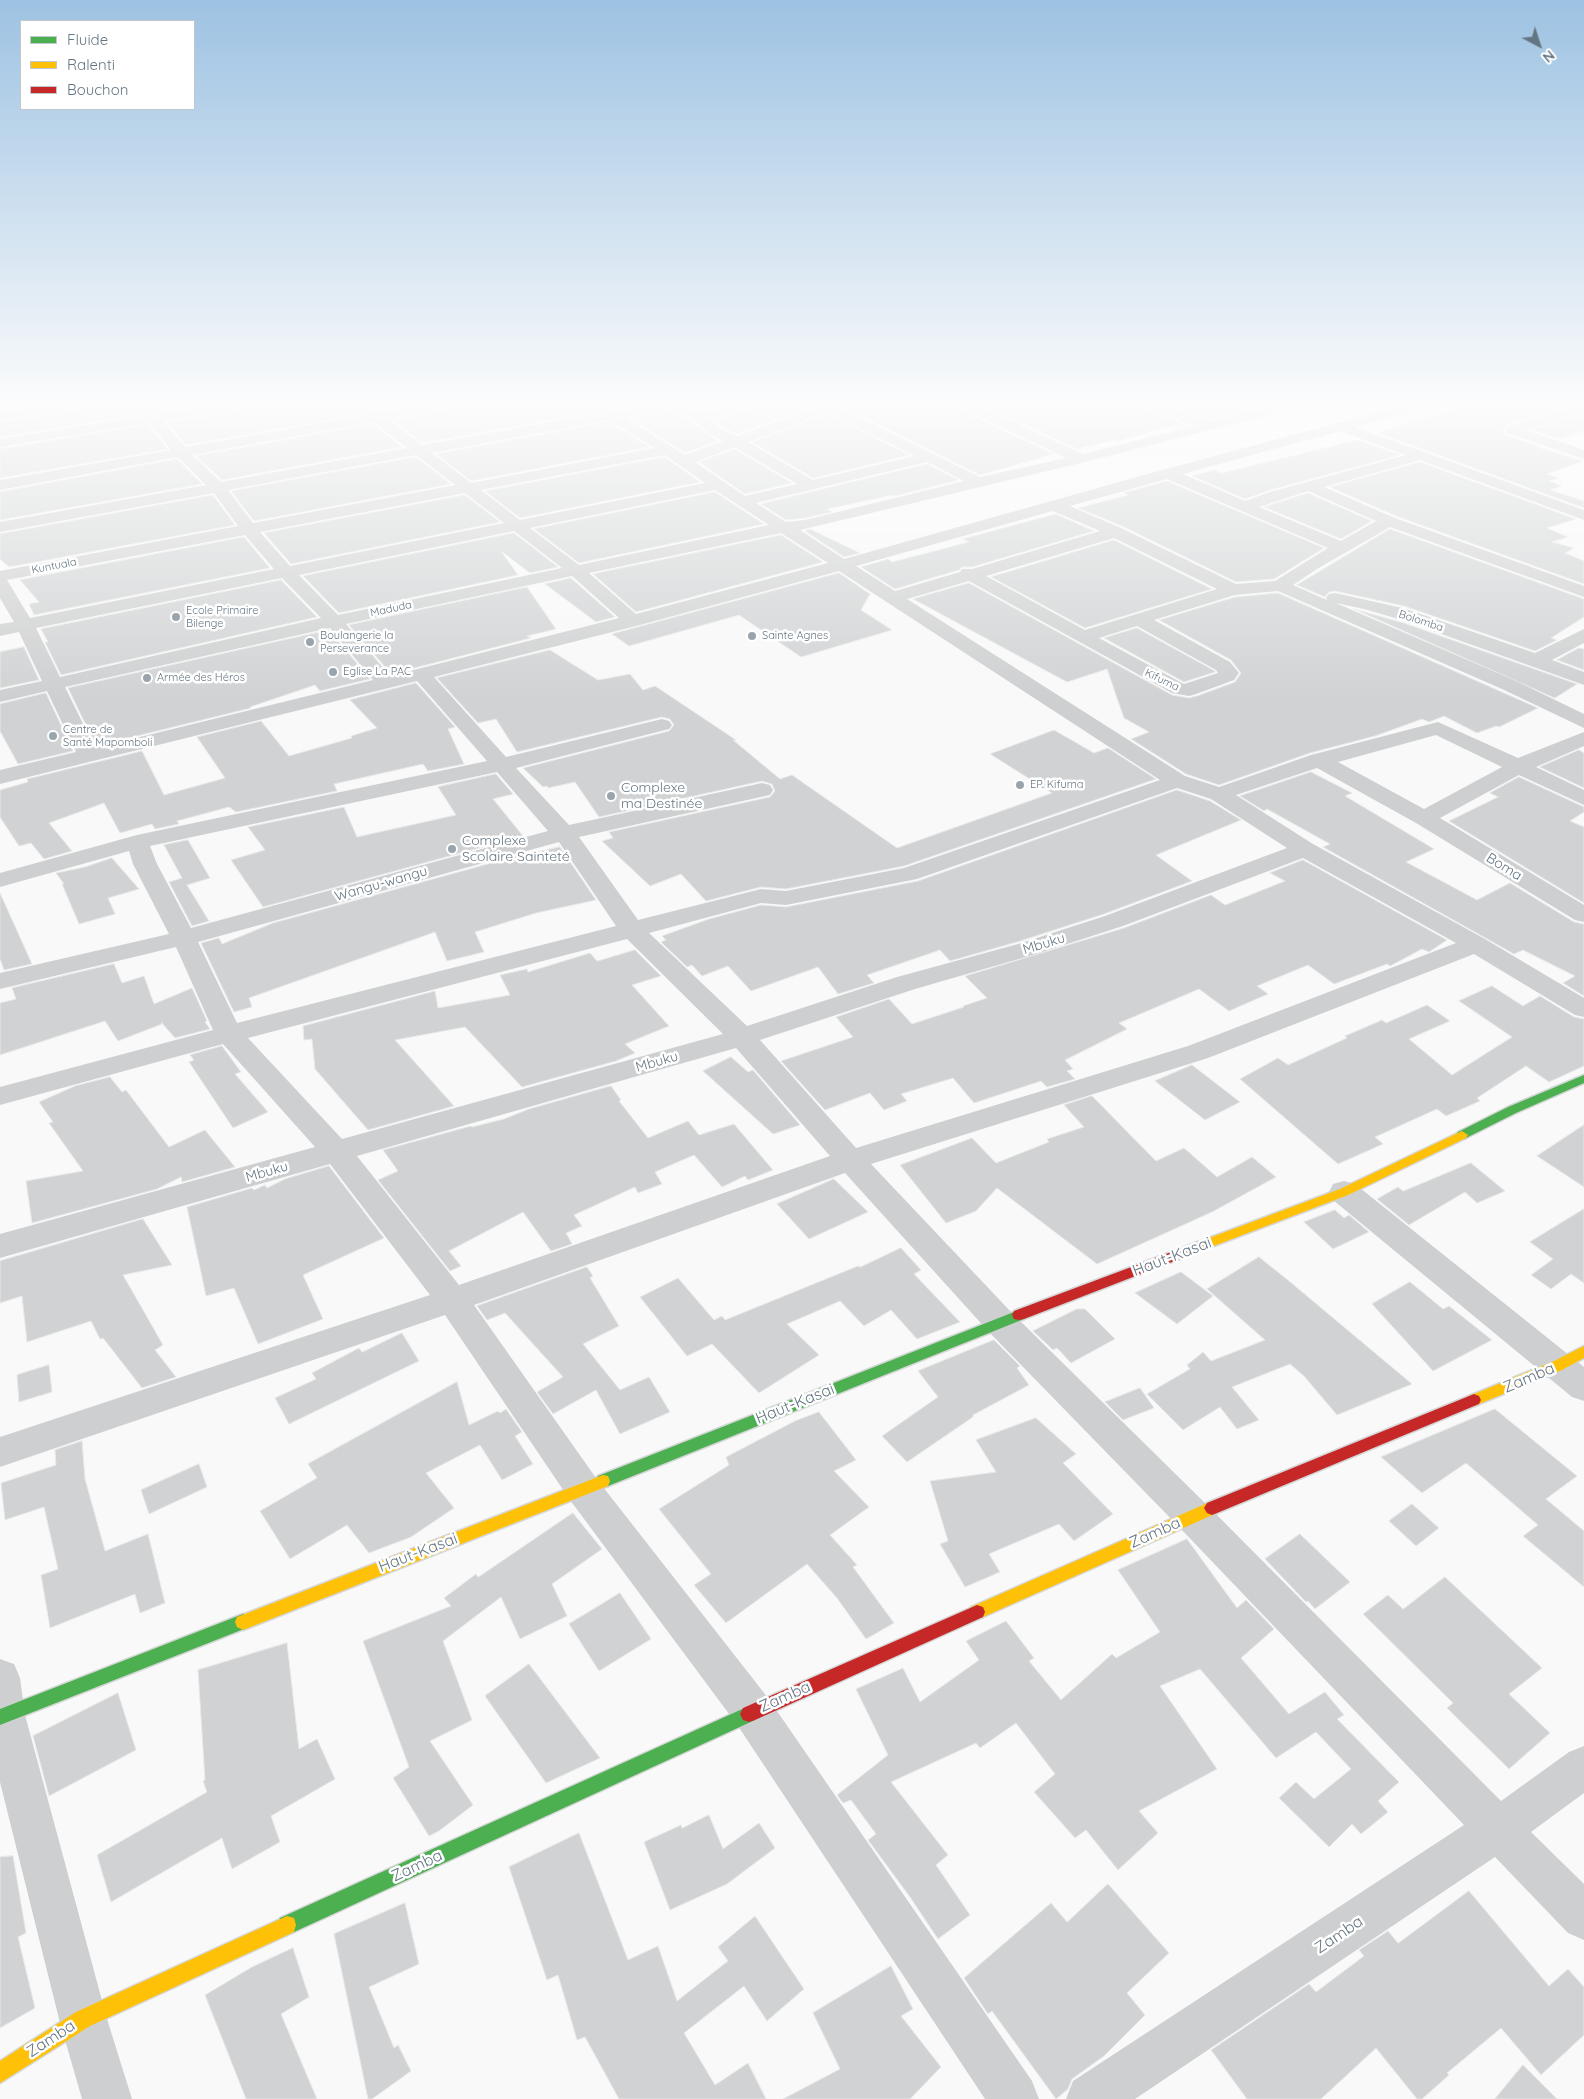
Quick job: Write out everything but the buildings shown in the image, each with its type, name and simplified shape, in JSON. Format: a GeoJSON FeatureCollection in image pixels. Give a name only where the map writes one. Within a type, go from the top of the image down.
{"type":"FeatureCollection","features":[{"type":"Feature","properties":{"kind":"street"},"geometry":{"type":"LineString","coordinates":[[0,527],[134,503]]}},
{"type":"Feature","properties":{"kind":"street"},"geometry":{"type":"LineString","coordinates":[[229,503],[286,572],[334,621],[386,683]]}},
{"type":"Feature","properties":{"kind":"street","name":"Kuntuala"},"geometry":{"type":"LineString","coordinates":[[0,576],[382,503]]}},
{"type":"Feature","properties":{"kind":"street"},"geometry":{"type":"LineString","coordinates":[[487,503],[575,570],[633,621]]}},
{"type":"Feature","properties":{"kind":"street"},"geometry":{"type":"LineString","coordinates":[[0,630],[633,503]]}},
{"type":"Feature","properties":{"kind":"street"},"geometry":{"type":"LineString","coordinates":[[746,503],[1177,781],[1220,794],[1305,849],[1476,944],[1584,1009]]}},
{"type":"Feature","properties":{"kind":"street","name":"Maduda"},"geometry":{"type":"LineString","coordinates":[[0,696],[334,621],[784,527],[817,522],[894,503]]}},
{"type":"Feature","properties":{"kind":"street"},"geometry":{"type":"LineString","coordinates":[[0,777],[633,621],[1064,503]]}},
{"type":"Feature","properties":{"kind":"street"},"geometry":{"type":"LineString","coordinates":[[1239,503],[1342,548]]}},
{"type":"Feature","properties":{"kind":"street"},"geometry":{"type":"LineString","coordinates":[[1246,506],[1254,503]]}},
{"type":"Feature","properties":{"kind":"street"},"geometry":{"type":"LineString","coordinates":[[1348,503],[1389,521],[1584,592]]}},
{"type":"Feature","properties":{"kind":"street"},"geometry":{"type":"LineString","coordinates":[[1552,503],[1584,515]]}},
{"type":"Feature","properties":{"kind":"street"},"geometry":{"type":"LineString","coordinates":[[1053,506],[1115,532],[1233,590]]}},
{"type":"Feature","properties":{"kind":"street"},"geometry":{"type":"LineString","coordinates":[[1082,637],[1233,590],[1280,586],[1389,521]]}},
{"type":"Feature","properties":{"kind":"street"},"geometry":{"type":"LineString","coordinates":[[891,598],[968,573],[1115,532]]}},
{"type":"Feature","properties":{"kind":"street","name":"Kifuma"},"geometry":{"type":"LineString","coordinates":[[968,573],[1179,689],[1192,689],[1227,676],[1229,673],[1223,666],[1138,619]]}},
{"type":"Feature","properties":{"kind":"street"},"geometry":{"type":"LineString","coordinates":[[0,583],[25,625],[88,756]]}},
{"type":"Feature","properties":{"kind":"street"},"geometry":{"type":"LineString","coordinates":[[1280,586],[1509,685],[1584,722]]}},
{"type":"Feature","properties":{"kind":"street","name":"Bolomba"},"geometry":{"type":"LineString","coordinates":[[1301,595],[1338,599],[1367,605],[1421,620],[1537,660],[1584,679]]}},
{"type":"Feature","properties":{"kind":"street"},"geometry":{"type":"LineString","coordinates":[[1537,660],[1584,635]]}},
{"type":"Feature","properties":{"kind":"street"},"geometry":{"type":"LineString","coordinates":[[421,674],[565,834],[631,929],[742,1037],[850,1160],[1000,1322],[1193,1516],[1584,1917]]}},
{"type":"Feature","properties":{"kind":"street"},"geometry":{"type":"LineString","coordinates":[[0,880],[137,842],[501,765],[662,725]]}},
{"type":"Feature","properties":{"kind":"street"},"geometry":{"type":"LineString","coordinates":[[1220,794],[1319,760],[1438,728],[1584,798]]}},
{"type":"Feature","properties":{"kind":"street"},"geometry":{"type":"LineString","coordinates":[[1424,818],[1519,766],[1584,738]]}},
{"type":"Feature","properties":{"kind":"street","name":"Boma"},"geometry":{"type":"LineString","coordinates":[[1319,760],[1424,818],[1584,914]]}},
{"type":"Feature","properties":{"kind":"street"},"geometry":{"type":"LineString","coordinates":[[0,1096],[228,1034],[761,896],[786,898],[909,874],[1177,781]]}},
{"type":"Feature","properties":{"kind":"street","name":"Wangu-wangu"},"geometry":{"type":"LineString","coordinates":[[0,981],[184,938],[565,834],[762,790]]}},
{"type":"Feature","properties":{"kind":"street"},"geometry":{"type":"LineString","coordinates":[[137,842],[228,1034],[338,1153],[452,1300],[583,1488],[753,1712],[1014,2099]]}},
{"type":"Feature","properties":{"kind":"street","name":"Mbuku"},"geometry":{"type":"LineString","coordinates":[[0,1246],[338,1153],[742,1037],[906,984],[1027,949],[1114,921],[1305,849]]}},
{"type":"Feature","properties":{"kind":"street"},"geometry":{"type":"LineString","coordinates":[[0,1452],[452,1300],[850,1160],[1198,1052],[1476,944]]}},
{"type":"Feature","properties":{"kind":"street","name":"Haut-Kasai"},"geometry":{"type":"LineString","coordinates":[[1,1703],[583,1488],[1000,1322],[1344,1192],[1512,1110],[1584,1079]]}},
{"type":"Feature","properties":{"kind":"street"},"geometry":{"type":"LineString","coordinates":[[1344,1192],[1584,1387]]}},
{"type":"Feature","properties":{"kind":"street","name":"Zamba"},"geometry":{"type":"LineString","coordinates":[[0,2073],[83,2019],[753,1712],[1193,1516],[1557,1366],[1584,1350]]}},
{"type":"Feature","properties":{"kind":"street"},"geometry":{"type":"LineString","coordinates":[[1,1703],[83,2019],[107,2099]]}},
{"type":"Feature","properties":{"kind":"street","name":"Zamba"},"geometry":{"type":"LineString","coordinates":[[1091,2099],[1498,1829],[1584,1767]]}},
{"type":"Feature","properties":{"kind":"traffic: fast"},"geometry":{"type":"LineString","coordinates":[[1462,1135],[1512,1110],[1584,1079]]}},
{"type":"Feature","properties":{"kind":"traffic: fast"},"geometry":{"type":"LineString","coordinates":[[603,1481],[1019,1315]]}},
{"type":"Feature","properties":{"kind":"traffic: fast"},"geometry":{"type":"LineString","coordinates":[[0,1717],[243,1622]]}},
{"type":"Feature","properties":{"kind":"traffic: fast"},"geometry":{"type":"LineString","coordinates":[[287,1925],[749,1714]]}},
{"type":"Feature","properties":{"kind":"traffic: slow"},"geometry":{"type":"LineString","coordinates":[[1198,1247],[1344,1192],[1462,1135]]}},
{"type":"Feature","properties":{"kind":"traffic: slow"},"geometry":{"type":"LineString","coordinates":[[1474,1400],[1557,1366],[1584,1351]]}},
{"type":"Feature","properties":{"kind":"traffic: slow"},"geometry":{"type":"LineString","coordinates":[[243,1622],[603,1481]]}},
{"type":"Feature","properties":{"kind":"traffic: slow"},"geometry":{"type":"LineString","coordinates":[[977,1612],[1212,1508]]}},
{"type":"Feature","properties":{"kind":"traffic: slow"},"geometry":{"type":"LineString","coordinates":[[0,2073],[83,2019],[287,1925]]}},
{"type":"Feature","properties":{"kind":"traffic: jam"},"geometry":{"type":"LineString","coordinates":[[1019,1315],[1198,1247]]}},
{"type":"Feature","properties":{"kind":"traffic: jam"},"geometry":{"type":"LineString","coordinates":[[1212,1508],[1474,1400]]}},
{"type":"Feature","properties":{"kind":"traffic: jam"},"geometry":{"type":"LineString","coordinates":[[749,1714],[977,1612]]}},
{"type":"Feature","properties":{"kind":"place","name":"Ecole Primaire Bilenge"},"geometry":{"type":"Point","coordinates":[176,617]}},
{"type":"Feature","properties":{"kind":"place","name":"Sainte Agnes"},"geometry":{"type":"Point","coordinates":[752,636]}},
{"type":"Feature","properties":{"kind":"place","name":"Boulangerie la Perseverance"},"geometry":{"type":"Point","coordinates":[310,642]}},
{"type":"Feature","properties":{"kind":"place","name":"Eglise La PAC"},"geometry":{"type":"Point","coordinates":[333,672]}},
{"type":"Feature","properties":{"kind":"place","name":"Armée des Héros"},"geometry":{"type":"Point","coordinates":[147,678]}},
{"type":"Feature","properties":{"kind":"place","name":"Centre de Santé Mapomboli"},"geometry":{"type":"Point","coordinates":[53,736]}},
{"type":"Feature","properties":{"kind":"place","name":"EP. Kifuma"},"geometry":{"type":"Point","coordinates":[1020,785]}},
{"type":"Feature","properties":{"kind":"place","name":"Complexe ma Destinée"},"geometry":{"type":"Point","coordinates":[611,796]}},
{"type":"Feature","properties":{"kind":"place","name":"Complexe Scolaire Sainteté"},"geometry":{"type":"Point","coordinates":[452,849]}}]}
